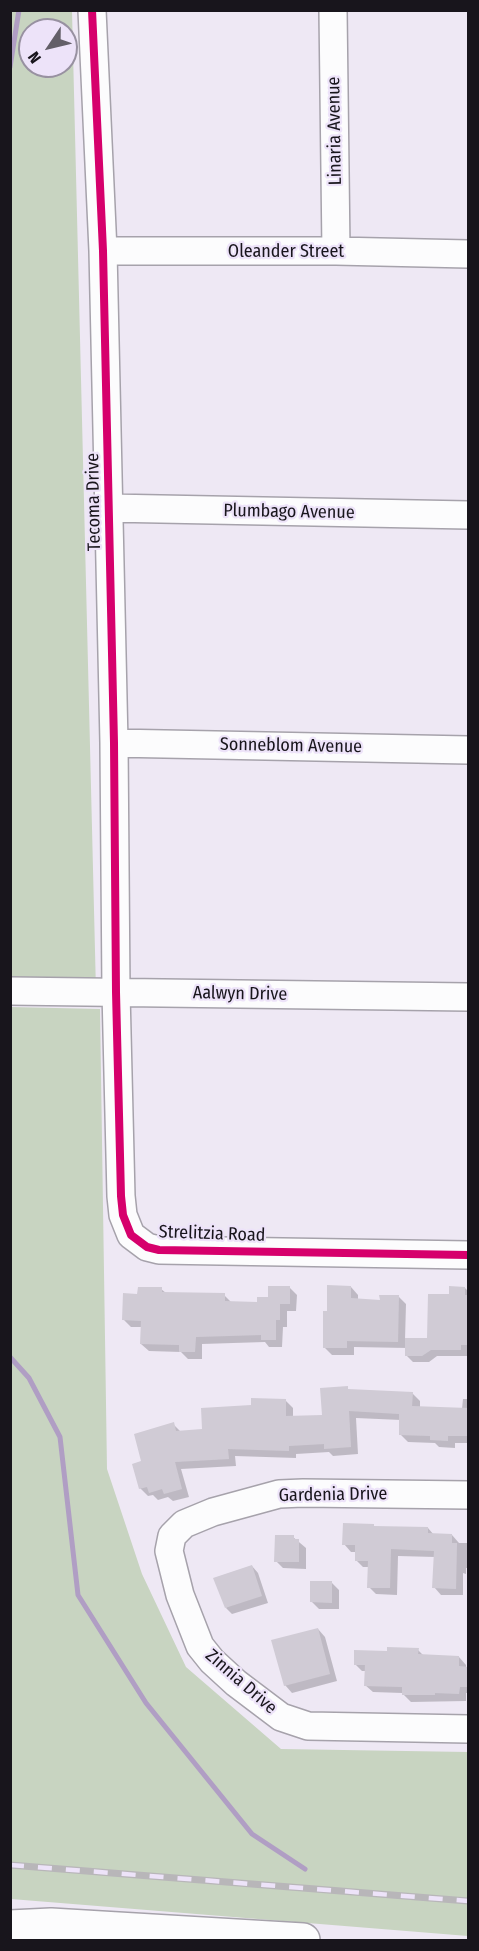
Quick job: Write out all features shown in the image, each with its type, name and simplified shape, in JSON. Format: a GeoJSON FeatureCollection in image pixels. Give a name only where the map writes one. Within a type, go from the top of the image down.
{"type":"FeatureCollection","features":[{"type":"Feature","properties":{"kind":"main road"},"geometry":{"type":"LineString","coordinates":[[10,1918],[51,1925],[303,1941]]}},
{"type":"Feature","properties":{"kind":"main road"},"geometry":{"type":"LineString","coordinates":[[10,1927],[51,1925]]}},
{"type":"Feature","properties":{"kind":"street","name":"Tecoma Drive"},"geometry":{"type":"LineString","coordinates":[[92,10],[103,251],[114,743],[116,992]]}},
{"type":"Feature","properties":{"kind":"street","name":"Linaria Avenue"},"geometry":{"type":"LineString","coordinates":[[333,10],[336,252]]}},
{"type":"Feature","properties":{"kind":"street","name":"Oleander Street"},"geometry":{"type":"LineString","coordinates":[[103,251],[468,254]]}},
{"type":"Feature","properties":{"kind":"street","name":"Plumbago Avenue"},"geometry":{"type":"LineString","coordinates":[[109,508],[468,515]]}},
{"type":"Feature","properties":{"kind":"street","name":"Sonneblom Avenue"},"geometry":{"type":"LineString","coordinates":[[114,743],[468,750]]}},
{"type":"Feature","properties":{"kind":"street","name":"Aalwyn Drive"},"geometry":{"type":"LineString","coordinates":[[10,991],[468,998]]}},
{"type":"Feature","properties":{"kind":"street","name":"Strelitzia Road"},"geometry":{"type":"LineString","coordinates":[[116,992],[121,1196],[127,1227],[139,1242],[159,1250],[468,1255]]}},
{"type":"Feature","properties":{"kind":"street","name":"Gardenia Drive"},"geometry":{"type":"LineString","coordinates":[[172,1536],[177,1529],[195,1519],[258,1498],[279,1494],[303,1492],[468,1495]]}},
{"type":"Feature","properties":{"kind":"street","name":"Zinnia Drive"},"geometry":{"type":"LineString","coordinates":[[172,1536],[171,1562],[180,1595],[200,1646],[212,1661],[271,1711],[293,1722],[308,1726],[468,1729]]}},
{"type":"Feature","properties":{"kind":"green space"},"geometry":{"type":"Polygon","coordinates":[[[11,11],[72,11],[72,18],[18,18],[18,78],[74,78],[96,991],[11,987],[11,11]]]}},
{"type":"Feature","properties":{"kind":"green space"},"geometry":{"type":"Polygon","coordinates":[[[11,1007],[100,1009],[107,1469],[142,1574],[186,1667],[281,1749],[468,1752],[468,1936],[11,1899],[11,1007]]]}},
{"type":"Feature","properties":{"kind":"building"},"geometry":{"type":"Polygon","coordinates":[[[327,1285],[351,1286],[351,1298],[380,1300],[379,1295],[399,1295],[398,1342],[347,1341],[347,1348],[323,1348],[323,1311],[327,1311],[327,1285]]]}},
{"type":"Feature","properties":{"kind":"building"},"geometry":{"type":"Polygon","coordinates":[[[268,1286],[290,1286],[290,1304],[280,1304],[280,1320],[276,1320],[276,1340],[261,1340],[261,1335],[196,1337],[195,1352],[179,1352],[179,1345],[140,1344],[141,1321],[122,1320],[123,1293],[137,1294],[138,1287],[162,1287],[162,1292],[225,1293],[225,1301],[257,1302],[257,1297],[268,1297],[268,1286]]]}},
{"type":"Feature","properties":{"kind":"building"},"geometry":{"type":"Polygon","coordinates":[[[449,1286],[465,1287],[465,1295],[468,1295],[468,1345],[461,1345],[461,1350],[431,1350],[422,1356],[405,1356],[405,1338],[427,1338],[428,1294],[449,1294],[449,1286]]]}},
{"type":"Feature","properties":{"kind":"building"},"geometry":{"type":"Polygon","coordinates":[[[348,1386],[348,1389],[413,1392],[412,1406],[468,1408],[468,1436],[448,1436],[448,1441],[430,1440],[430,1436],[399,1435],[399,1414],[349,1411],[351,1447],[324,1449],[324,1444],[289,1446],[289,1451],[228,1449],[229,1459],[175,1462],[182,1489],[164,1494],[162,1489],[149,1493],[147,1487],[139,1489],[132,1464],[141,1461],[134,1434],[174,1422],[176,1431],[202,1429],[201,1408],[251,1405],[251,1398],[286,1399],[286,1416],[322,1415],[320,1388],[348,1386]]]}},
{"type":"Feature","properties":{"kind":"building"},"geometry":{"type":"Polygon","coordinates":[[[343,1523],[428,1527],[428,1533],[452,1534],[452,1543],[457,1543],[456,1589],[432,1588],[434,1551],[391,1549],[390,1588],[367,1588],[368,1561],[355,1561],[355,1545],[342,1545],[343,1523]]]}},
{"type":"Feature","properties":{"kind":"building"},"geometry":{"type":"Polygon","coordinates":[[[275,1535],[294,1535],[294,1539],[299,1539],[299,1562],[274,1562],[275,1535]]]}},
{"type":"Feature","properties":{"kind":"building"},"geometry":{"type":"Polygon","coordinates":[[[252,1565],[262,1596],[225,1608],[213,1578],[252,1565]]]}},
{"type":"Feature","properties":{"kind":"building"},"geometry":{"type":"Polygon","coordinates":[[[310,1581],[332,1581],[332,1603],[310,1602],[310,1581]]]}},
{"type":"Feature","properties":{"kind":"building"},"geometry":{"type":"Polygon","coordinates":[[[318,1628],[330,1674],[284,1686],[271,1640],[318,1628]]]}},
{"type":"Feature","properties":{"kind":"building"},"geometry":{"type":"Polygon","coordinates":[[[387,1647],[419,1648],[418,1654],[459,1656],[459,1666],[468,1667],[468,1687],[460,1687],[459,1694],[402,1695],[402,1687],[364,1686],[365,1665],[354,1665],[354,1650],[387,1651],[387,1647]]]}},
{"type":"Feature","properties":{"kind":"waterway"},"geometry":{"type":"LineString","coordinates":[[10,67],[19,10]]}},
{"type":"Feature","properties":{"kind":"waterway"},"geometry":{"type":"LineString","coordinates":[[10,1357],[29,1378],[60,1437],[78,1595],[146,1703],[252,1834],[305,1869]]}},
{"type":"Feature","properties":{"kind":"railway"},"geometry":{"type":"LineString","coordinates":[[10,1865],[468,1901]]}},
{"type":"Feature","properties":{"kind":"cycle path"},"geometry":{"type":"LineString","coordinates":[[92,10],[103,251],[114,743],[116,992],[123,1215],[131,1235],[147,1247],[159,1250],[468,1255]]}}]}
